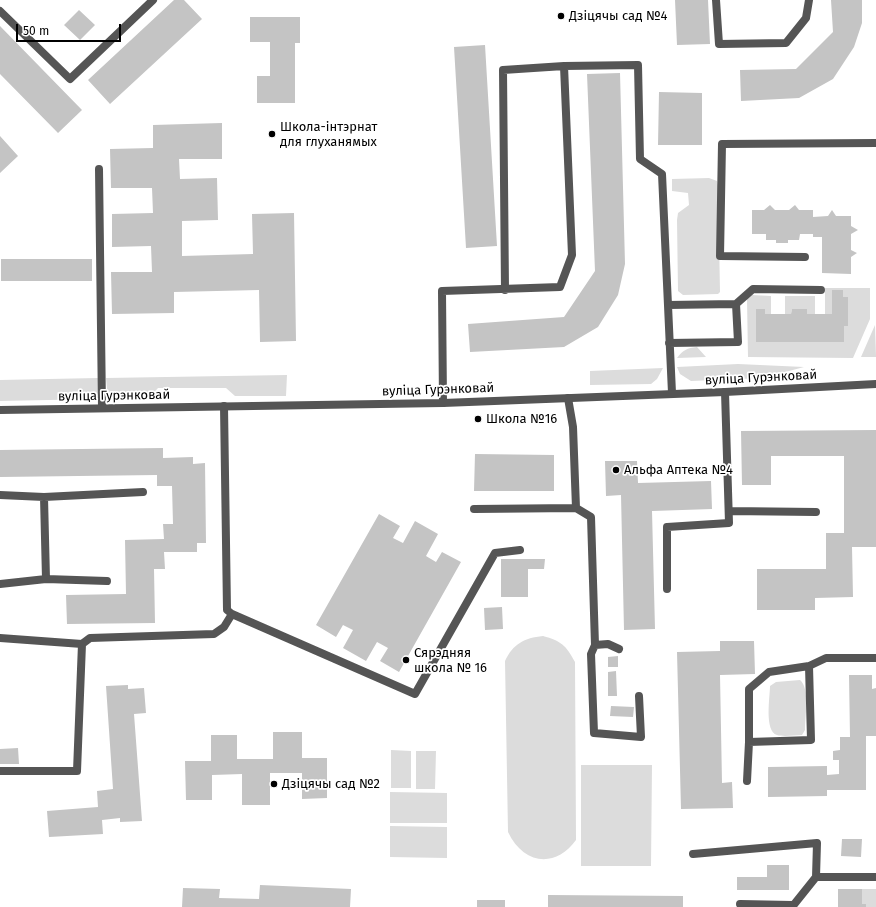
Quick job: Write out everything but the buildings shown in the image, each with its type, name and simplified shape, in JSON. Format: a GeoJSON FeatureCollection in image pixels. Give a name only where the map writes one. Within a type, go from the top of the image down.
{"type":"FeatureCollection","features":[{"type":"Feature","properties":{"kind":"street"},"geometry":{"type":"LineString","coordinates":[[0,11],[70,79],[153,0]]}},
{"type":"Feature","properties":{"kind":"street"},"geometry":{"type":"LineString","coordinates":[[716,0],[719,44],[786,43],[806,18],[809,0]]}},
{"type":"Feature","properties":{"kind":"street"},"geometry":{"type":"LineString","coordinates":[[505,290],[503,70],[564,66],[638,65],[640,159],[662,174],[672,393]]}},
{"type":"Feature","properties":{"kind":"street"},"geometry":{"type":"LineString","coordinates":[[443,403],[442,291],[560,287],[572,255],[564,66]]}},
{"type":"Feature","properties":{"kind":"street"},"geometry":{"type":"LineString","coordinates":[[805,257],[720,256],[722,144],[876,144]]}},
{"type":"Feature","properties":{"kind":"street"},"geometry":{"type":"LineString","coordinates":[[99,169],[102,408]]}},
{"type":"Feature","properties":{"kind":"street"},"geometry":{"type":"LineString","coordinates":[[668,305],[736,304],[753,289],[821,290]]}},
{"type":"Feature","properties":{"kind":"street"},"geometry":{"type":"LineString","coordinates":[[670,343],[738,342],[736,304]]}},
{"type":"Feature","properties":{"kind":"street","name":"вуліца Гурэнковай"},"geometry":{"type":"LineString","coordinates":[[0,410],[443,403],[725,392],[876,384]]}},
{"type":"Feature","properties":{"kind":"street"},"geometry":{"type":"LineString","coordinates":[[667,589],[667,527],[729,523],[725,392]]}},
{"type":"Feature","properties":{"kind":"street"},"geometry":{"type":"LineString","coordinates":[[568,398],[572,427],[576,508]]}},
{"type":"Feature","properties":{"kind":"street"},"geometry":{"type":"LineString","coordinates":[[224,406],[227,610],[232,614],[415,694],[495,553],[520,550]]}},
{"type":"Feature","properties":{"kind":"street"},"geometry":{"type":"LineString","coordinates":[[0,495],[44,497],[143,492]]}},
{"type":"Feature","properties":{"kind":"street"},"geometry":{"type":"LineString","coordinates":[[44,497],[46,579]]}},
{"type":"Feature","properties":{"kind":"street"},"geometry":{"type":"LineString","coordinates":[[474,509],[576,508],[591,517],[595,645],[591,654],[594,732],[641,737],[640,696]]}},
{"type":"Feature","properties":{"kind":"street"},"geometry":{"type":"LineString","coordinates":[[729,511],[816,512]]}},
{"type":"Feature","properties":{"kind":"street"},"geometry":{"type":"LineString","coordinates":[[0,584],[46,579],[107,581]]}},
{"type":"Feature","properties":{"kind":"street"},"geometry":{"type":"LineString","coordinates":[[0,638],[82,644],[90,638],[214,634],[224,627],[232,614]]}},
{"type":"Feature","properties":{"kind":"street"},"geometry":{"type":"LineString","coordinates":[[0,771],[77,771],[82,644]]}},
{"type":"Feature","properties":{"kind":"street"},"geometry":{"type":"LineString","coordinates":[[595,645],[608,644],[618,649]]}},
{"type":"Feature","properties":{"kind":"street"},"geometry":{"type":"LineString","coordinates":[[747,781],[749,689],[769,672],[809,666],[826,658],[876,658]]}},
{"type":"Feature","properties":{"kind":"street"},"geometry":{"type":"LineString","coordinates":[[749,742],[811,740],[809,666]]}},
{"type":"Feature","properties":{"kind":"street"},"geometry":{"type":"LineString","coordinates":[[693,854],[818,843],[816,878],[792,906],[740,904]]}},
{"type":"Feature","properties":{"kind":"street"},"geometry":{"type":"LineString","coordinates":[[816,878],[876,877]]}},
{"type":"Feature","properties":{"kind":"shaded area"},"geometry":{"type":"Polygon","coordinates":[[[709,178],[717,181],[718,186],[720,292],[718,294],[683,295],[678,291],[677,220],[678,213],[689,205],[688,193],[672,191],[672,179],[709,178]]]}},
{"type":"Feature","properties":{"kind":"shaded area"},"geometry":{"type":"Polygon","coordinates":[[[825,288],[870,288],[870,319],[853,358],[748,357],[747,299],[752,295],[771,296],[771,314],[765,314],[756,309],[756,342],[844,342],[844,326],[848,326],[848,297],[843,297],[843,290],[832,290],[832,314],[825,314],[825,288]]]}},
{"type":"Feature","properties":{"kind":"shaded area"},"geometry":{"type":"Polygon","coordinates":[[[785,296],[815,296],[815,314],[807,314],[807,309],[792,309],[791,314],[785,314],[785,296]]]}},
{"type":"Feature","properties":{"kind":"shaded area"},"geometry":{"type":"Polygon","coordinates":[[[875,325],[876,357],[861,357],[875,325]]]}},
{"type":"Feature","properties":{"kind":"shaded area"},"geometry":{"type":"Polygon","coordinates":[[[697,347],[706,357],[677,358],[686,350],[697,347]]]}},
{"type":"Feature","properties":{"kind":"shaded area"},"geometry":{"type":"Polygon","coordinates":[[[738,364],[804,367],[763,378],[691,381],[680,374],[677,367],[738,364]]]}},
{"type":"Feature","properties":{"kind":"shaded area"},"geometry":{"type":"Polygon","coordinates":[[[663,368],[657,379],[651,384],[590,385],[590,371],[663,368]]]}},
{"type":"Feature","properties":{"kind":"shaded area"},"geometry":{"type":"Polygon","coordinates":[[[287,375],[286,396],[235,396],[226,388],[158,388],[150,397],[108,399],[106,378],[287,375]]]}},
{"type":"Feature","properties":{"kind":"shaded area"},"geometry":{"type":"Polygon","coordinates":[[[98,378],[98,399],[0,401],[0,380],[98,378]]]}},
{"type":"Feature","properties":{"kind":"shaded area"},"geometry":{"type":"Polygon","coordinates":[[[543,636],[562,644],[569,651],[575,662],[576,840],[568,849],[549,859],[540,859],[522,851],[514,843],[508,832],[505,661],[512,650],[520,643],[530,638],[543,636]]]}},
{"type":"Feature","properties":{"kind":"shaded area"},"geometry":{"type":"Polygon","coordinates":[[[800,680],[805,689],[806,696],[805,730],[802,735],[777,735],[770,727],[769,721],[770,686],[776,682],[800,680]]]}},
{"type":"Feature","properties":{"kind":"shaded area"},"geometry":{"type":"Polygon","coordinates":[[[391,750],[411,751],[411,788],[391,788],[391,750]]]}},
{"type":"Feature","properties":{"kind":"shaded area"},"geometry":{"type":"Polygon","coordinates":[[[416,751],[436,751],[435,789],[416,789],[416,751]]]}},
{"type":"Feature","properties":{"kind":"shaded area"},"geometry":{"type":"Polygon","coordinates":[[[581,765],[652,765],[651,866],[581,866],[581,765]]]}},
{"type":"Feature","properties":{"kind":"shaded area"},"geometry":{"type":"Polygon","coordinates":[[[390,792],[447,793],[447,823],[390,823],[390,792]]]}},
{"type":"Feature","properties":{"kind":"shaded area"},"geometry":{"type":"Polygon","coordinates":[[[390,826],[447,827],[447,858],[390,857],[390,826]]]}},
{"type":"Feature","properties":{"kind":"shaded area"},"geometry":{"type":"Polygon","coordinates":[[[862,889],[876,889],[876,907],[866,907],[866,904],[862,904],[862,889]]]}},
{"type":"Feature","properties":{"kind":"place","name":"Дзіцячы сад №4"},"geometry":{"type":"Point","coordinates":[561,16]}},
{"type":"Feature","properties":{"kind":"place","name":"Школа-інтэрнат для глуханямых"},"geometry":{"type":"Point","coordinates":[272,134]}},
{"type":"Feature","properties":{"kind":"place","name":"Школа №16"},"geometry":{"type":"Point","coordinates":[478,419]}},
{"type":"Feature","properties":{"kind":"place","name":"Альфа Аптека №4"},"geometry":{"type":"Point","coordinates":[616,470]}},
{"type":"Feature","properties":{"kind":"place","name":"Сярэдняя школа № 16"},"geometry":{"type":"Point","coordinates":[406,660]}},
{"type":"Feature","properties":{"kind":"place","name":"Дзіцячы сад №2"},"geometry":{"type":"Point","coordinates":[274,784]}}]}
